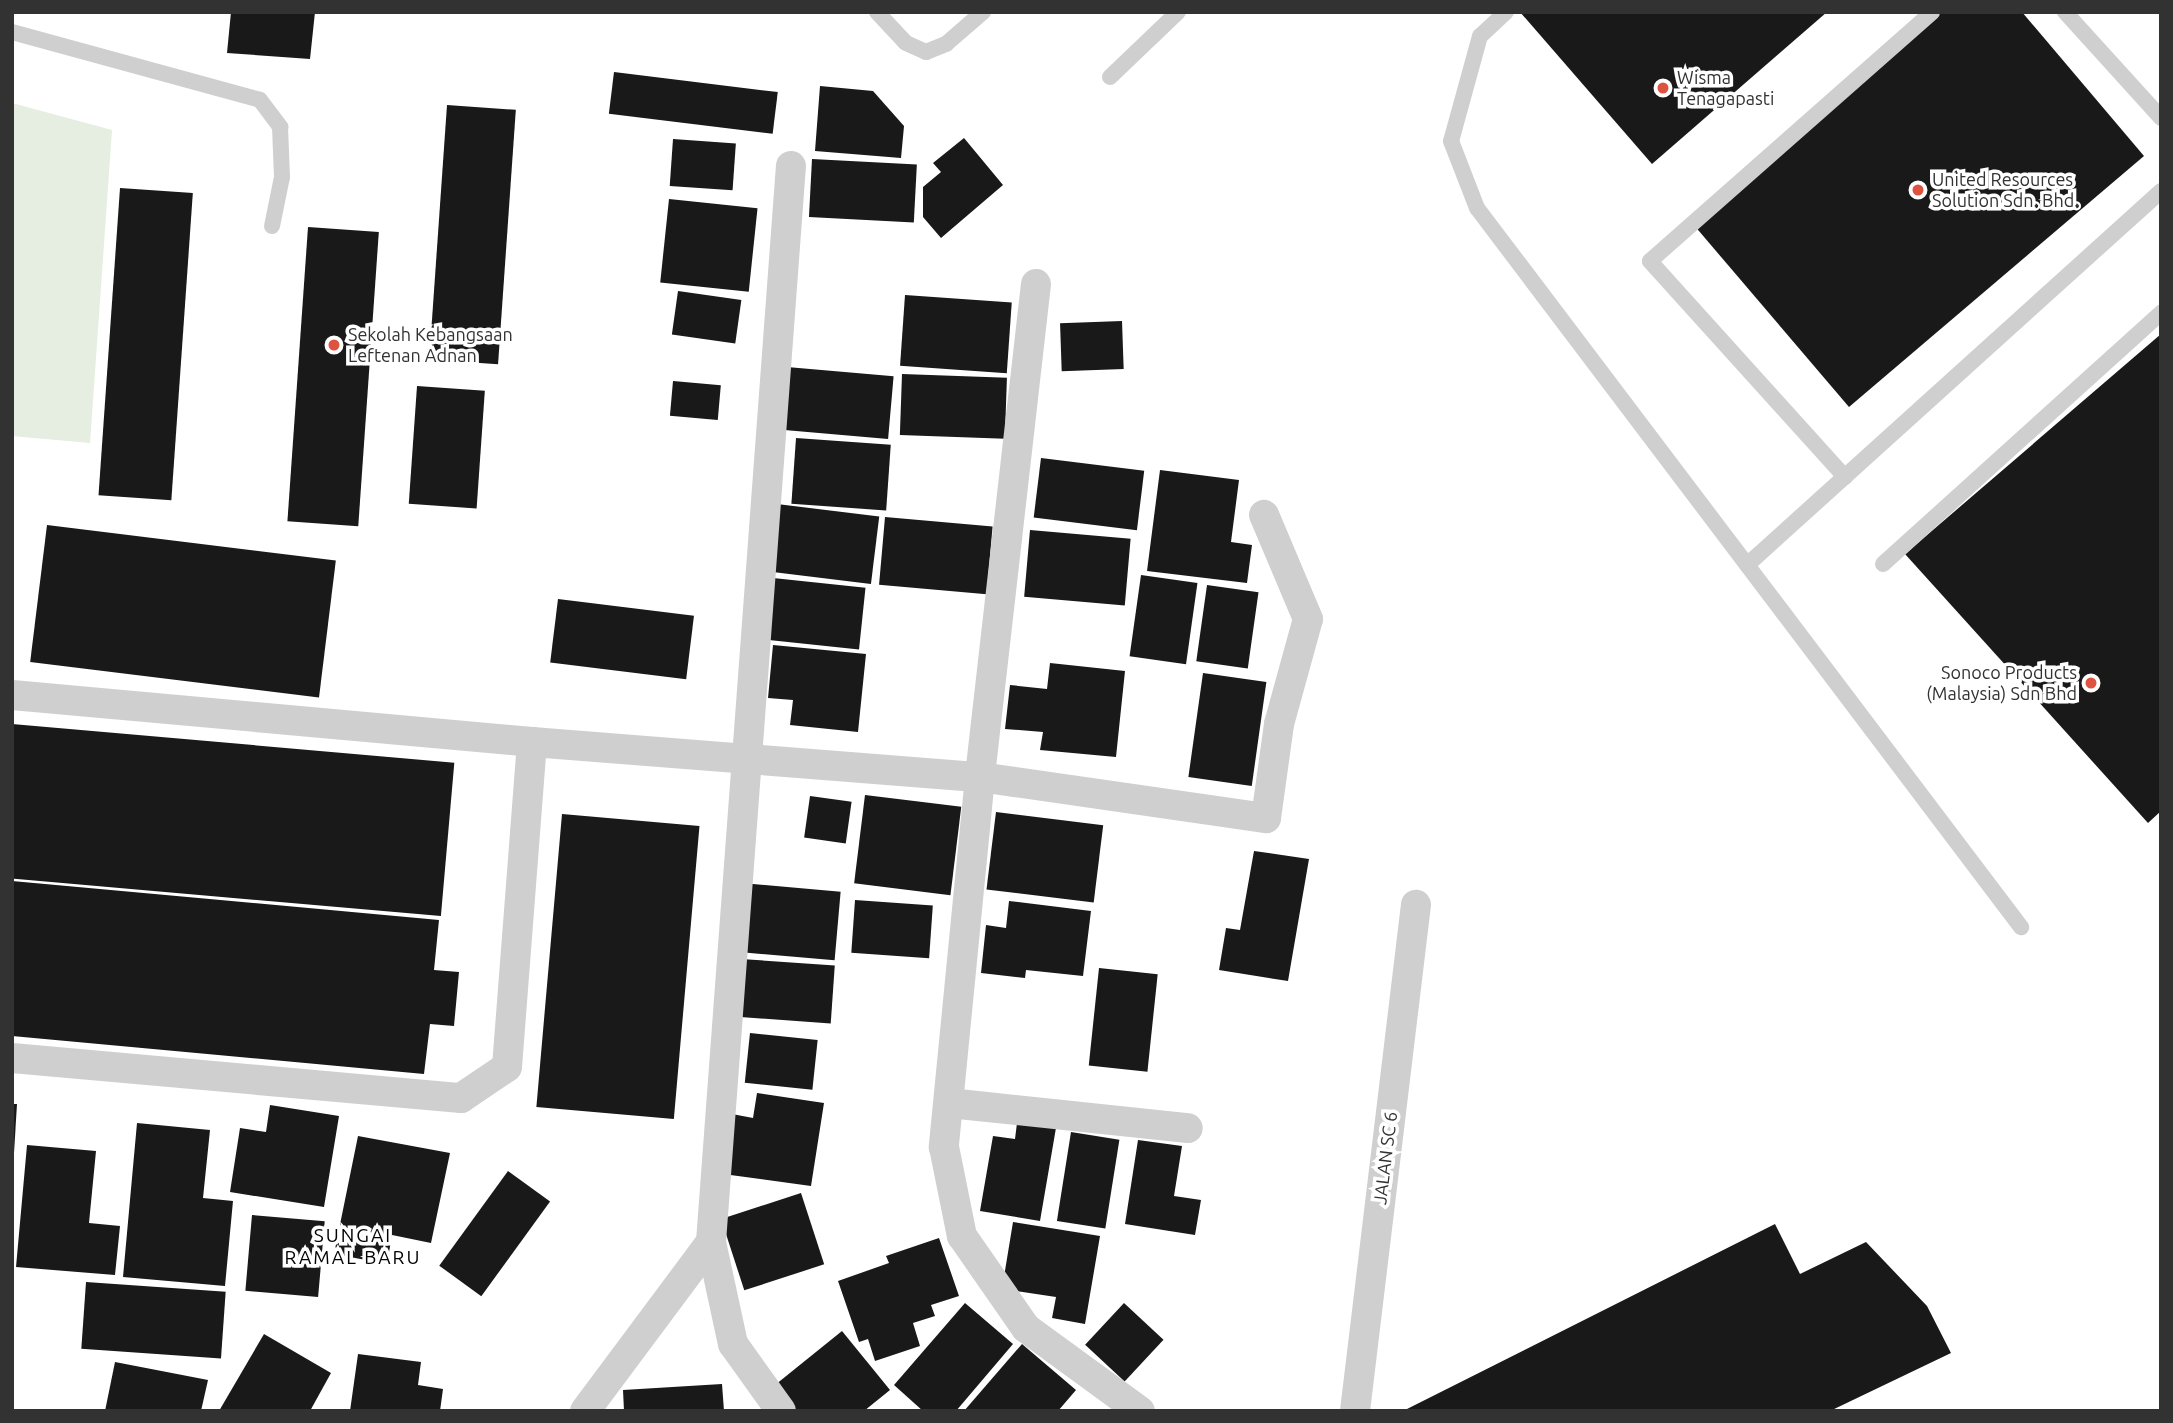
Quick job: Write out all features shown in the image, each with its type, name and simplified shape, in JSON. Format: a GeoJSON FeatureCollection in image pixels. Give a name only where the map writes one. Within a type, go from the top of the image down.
{"type":"FeatureCollection","features":[{"type":"Feature","properties":{"kind":"street"},"geometry":{"type":"LineString","coordinates":[[780,1411],[733,1344],[711,1242],[744,757],[791,166]]}},
{"type":"Feature","properties":{"kind":"street"},"geometry":{"type":"LineString","coordinates":[[1036,284],[980,777],[944,1147],[962,1236],[1027,1328],[1140,1411]]}},
{"type":"Feature","properties":{"kind":"street"},"geometry":{"type":"LineString","coordinates":[[12,695],[532,742],[980,777],[1266,818],[1279,724],[1308,619],[1264,515]]}},
{"type":"Feature","properties":{"kind":"street"},"geometry":{"type":"LineString","coordinates":[[12,1058],[461,1098],[507,1067],[532,742]]}},
{"type":"Feature","properties":{"kind":"street","name":"JALAN SC 6"},"geometry":{"type":"LineString","coordinates":[[1355,1411],[1416,905]]}},
{"type":"Feature","properties":{"kind":"street"},"geometry":{"type":"LineString","coordinates":[[949,1103],[1188,1128]]}},
{"type":"Feature","properties":{"kind":"street"},"geometry":{"type":"LineString","coordinates":[[585,1411],[711,1242]]}},
{"type":"Feature","properties":{"kind":"lane"},"geometry":{"type":"LineString","coordinates":[[877,12],[906,43],[926,51],[946,44],[983,12]]}},
{"type":"Feature","properties":{"kind":"lane"},"geometry":{"type":"LineString","coordinates":[[1110,77],[1178,12]]}},
{"type":"Feature","properties":{"kind":"lane"},"geometry":{"type":"LineString","coordinates":[[1506,12],[1480,36],[1451,141],[1478,208],[2021,927]]}},
{"type":"Feature","properties":{"kind":"lane"},"geometry":{"type":"LineString","coordinates":[[1844,477],[1650,261],[1932,12]]}},
{"type":"Feature","properties":{"kind":"lane"},"geometry":{"type":"LineString","coordinates":[[2065,12],[2161,118]]}},
{"type":"Feature","properties":{"kind":"lane"},"geometry":{"type":"LineString","coordinates":[[12,32],[260,100],[280,127],[282,177],[272,226]]}},
{"type":"Feature","properties":{"kind":"lane"},"geometry":{"type":"LineString","coordinates":[[1747,565],[2161,191]]}},
{"type":"Feature","properties":{"kind":"lane"},"geometry":{"type":"LineString","coordinates":[[1883,564],[2161,313]]}},
{"type":"Feature","properties":{"kind":"shaded area"},"geometry":{"type":"Polygon","coordinates":[[[12,103],[112,130],[90,443],[12,436],[12,103]]]}},
{"type":"Feature","properties":{"kind":"building"},"geometry":{"type":"Polygon","coordinates":[[[231,12],[315,12],[310,59],[227,53],[231,12]]]}},
{"type":"Feature","properties":{"kind":"building","name":"Wisma Tenagapasti"},"geometry":{"type":"Polygon","coordinates":[[[1520,12],[1827,12],[1652,164],[1520,12]]]}},
{"type":"Feature","properties":{"kind":"building","name":"United Resources Solution Sdn. Bhd."},"geometry":{"type":"Polygon","coordinates":[[[1941,12],[2022,12],[2144,156],[1849,407],[1693,224],[1941,12]]]}},
{"type":"Feature","properties":{"kind":"building"},"geometry":{"type":"Polygon","coordinates":[[[614,72],[778,92],[773,134],[609,114],[614,72]]]}},
{"type":"Feature","properties":{"kind":"building"},"geometry":{"type":"Polygon","coordinates":[[[820,86],[873,91],[904,126],[901,158],[815,151],[820,86]]]}},
{"type":"Feature","properties":{"kind":"building"},"geometry":{"type":"Polygon","coordinates":[[[447,105],[516,110],[498,364],[429,359],[447,105]]]}},
{"type":"Feature","properties":{"kind":"building"},"geometry":{"type":"Polygon","coordinates":[[[964,138],[1003,185],[941,238],[923,217],[923,187],[941,172],[933,163],[964,138]]]}},
{"type":"Feature","properties":{"kind":"building"},"geometry":{"type":"Polygon","coordinates":[[[673,139],[736,143],[733,190],[670,186],[673,139]]]}},
{"type":"Feature","properties":{"kind":"building"},"geometry":{"type":"Polygon","coordinates":[[[812,159],[917,164],[914,222],[809,217],[812,159]]]}},
{"type":"Feature","properties":{"kind":"building"},"geometry":{"type":"Polygon","coordinates":[[[120,188],[193,193],[171,500],[99,495],[120,188]]]}},
{"type":"Feature","properties":{"kind":"building"},"geometry":{"type":"Polygon","coordinates":[[[669,199],[758,208],[749,292],[660,283],[669,199]]]}},
{"type":"Feature","properties":{"kind":"building"},"geometry":{"type":"Polygon","coordinates":[[[308,227],[379,232],[358,526],[287,521],[308,227]]]}},
{"type":"Feature","properties":{"kind":"building"},"geometry":{"type":"Polygon","coordinates":[[[678,291],[741,300],[735,343],[672,335],[678,291]]]}},
{"type":"Feature","properties":{"kind":"building"},"geometry":{"type":"Polygon","coordinates":[[[905,295],[1012,302],[1007,373],[900,366],[905,295]]]}},
{"type":"Feature","properties":{"kind":"building"},"geometry":{"type":"Polygon","coordinates":[[[1122,321],[1124,369],[1062,371],[1060,323],[1122,321]]]}},
{"type":"Feature","properties":{"kind":"building","name":"Sonoco Products (Malaysia) Sdn Bhd"},"geometry":{"type":"Polygon","coordinates":[[[2161,334],[2161,811],[2148,823],[1905,554],[2161,334]]]}},
{"type":"Feature","properties":{"kind":"building"},"geometry":{"type":"Polygon","coordinates":[[[787,367],[894,376],[888,439],[782,430],[787,367]]]}},
{"type":"Feature","properties":{"kind":"building"},"geometry":{"type":"Polygon","coordinates":[[[902,374],[1007,378],[1005,439],[900,435],[902,374]]]}},
{"type":"Feature","properties":{"kind":"building"},"geometry":{"type":"Polygon","coordinates":[[[673,381],[721,385],[718,420],[670,416],[673,381]]]}},
{"type":"Feature","properties":{"kind":"building"},"geometry":{"type":"Polygon","coordinates":[[[417,386],[485,391],[477,508],[409,504],[417,386]]]}},
{"type":"Feature","properties":{"kind":"building"},"geometry":{"type":"Polygon","coordinates":[[[796,438],[891,445],[886,510],[791,504],[796,438]]]}},
{"type":"Feature","properties":{"kind":"building"},"geometry":{"type":"Polygon","coordinates":[[[1041,458],[1144,471],[1137,530],[1034,518],[1041,458]]]}},
{"type":"Feature","properties":{"kind":"building"},"geometry":{"type":"Polygon","coordinates":[[[1160,470],[1239,480],[1231,542],[1252,545],[1247,583],[1147,571],[1160,470]]]}},
{"type":"Feature","properties":{"kind":"building"},"geometry":{"type":"Polygon","coordinates":[[[777,504],[879,517],[871,584],[769,571],[777,504]]]}},
{"type":"Feature","properties":{"kind":"building"},"geometry":{"type":"Polygon","coordinates":[[[885,517],[993,526],[987,594],[879,585],[885,517]]]}},
{"type":"Feature","properties":{"kind":"building"},"geometry":{"type":"Polygon","coordinates":[[[47,525],[336,560],[319,697],[30,662],[47,525]]]}},
{"type":"Feature","properties":{"kind":"building"},"geometry":{"type":"Polygon","coordinates":[[[1030,530],[1131,539],[1125,606],[1024,597],[1030,530]]]}},
{"type":"Feature","properties":{"kind":"building"},"geometry":{"type":"Polygon","coordinates":[[[1141,575],[1197,583],[1186,664],[1130,656],[1141,575]]]}},
{"type":"Feature","properties":{"kind":"building"},"geometry":{"type":"Polygon","coordinates":[[[773,578],[865,588],[859,649],[767,640],[773,578]]]}},
{"type":"Feature","properties":{"kind":"building"},"geometry":{"type":"Polygon","coordinates":[[[1207,585],[1258,592],[1248,668],[1196,661],[1207,585]]]}},
{"type":"Feature","properties":{"kind":"building"},"geometry":{"type":"Polygon","coordinates":[[[558,599],[694,616],[686,679],[550,663],[558,599]]]}},
{"type":"Feature","properties":{"kind":"building"},"geometry":{"type":"Polygon","coordinates":[[[773,645],[866,654],[858,732],[790,725],[793,700],[768,698],[773,645]]]}},
{"type":"Feature","properties":{"kind":"building"},"geometry":{"type":"Polygon","coordinates":[[[1050,663],[1125,671],[1116,757],[1040,750],[1043,732],[1005,729],[1010,685],[1047,689],[1050,663]]]}},
{"type":"Feature","properties":{"kind":"building"},"geometry":{"type":"Polygon","coordinates":[[[1203,673],[1266,682],[1252,786],[1188,777],[1203,673]]]}},
{"type":"Feature","properties":{"kind":"building"},"geometry":{"type":"Polygon","coordinates":[[[12,724],[454,763],[441,916],[12,879],[12,724]]]}},
{"type":"Feature","properties":{"kind":"building"},"geometry":{"type":"Polygon","coordinates":[[[865,795],[961,807],[950,895],[854,883],[865,795]]]}},
{"type":"Feature","properties":{"kind":"building"},"geometry":{"type":"Polygon","coordinates":[[[810,796],[852,802],[846,843],[804,838],[810,796]]]}},
{"type":"Feature","properties":{"kind":"building"},"geometry":{"type":"Polygon","coordinates":[[[996,812],[1103,825],[1094,903],[986,889],[996,812]]]}},
{"type":"Feature","properties":{"kind":"building"},"geometry":{"type":"Polygon","coordinates":[[[562,814],[699,826],[674,1119],[536,1107],[562,814]]]}},
{"type":"Feature","properties":{"kind":"building"},"geometry":{"type":"Polygon","coordinates":[[[1254,851],[1309,859],[1288,981],[1219,970],[1226,928],[1240,930],[1254,851]]]}},
{"type":"Feature","properties":{"kind":"building"},"geometry":{"type":"Polygon","coordinates":[[[12,881],[439,920],[434,970],[459,972],[454,1026],[430,1024],[424,1074],[12,1036],[12,881]]]}},
{"type":"Feature","properties":{"kind":"building"},"geometry":{"type":"Polygon","coordinates":[[[742,883],[841,892],[835,960],[736,952],[742,883]]]}},
{"type":"Feature","properties":{"kind":"building"},"geometry":{"type":"Polygon","coordinates":[[[855,900],[933,905],[929,958],[851,953],[855,900]]]}},
{"type":"Feature","properties":{"kind":"building"},"geometry":{"type":"Polygon","coordinates":[[[1009,901],[1091,911],[1083,976],[1026,970],[1025,978],[981,973],[986,925],[1006,928],[1009,901]]]}},
{"type":"Feature","properties":{"kind":"building"},"geometry":{"type":"Polygon","coordinates":[[[741,959],[835,966],[831,1023],[737,1017],[741,959]]]}},
{"type":"Feature","properties":{"kind":"building"},"geometry":{"type":"Polygon","coordinates":[[[1099,968],[1158,974],[1147,1072],[1089,1065],[1099,968]]]}},
{"type":"Feature","properties":{"kind":"building"},"geometry":{"type":"Polygon","coordinates":[[[750,1033],[818,1040],[812,1090],[745,1083],[750,1033]]]}},
{"type":"Feature","properties":{"kind":"building"},"geometry":{"type":"Polygon","coordinates":[[[757,1093],[824,1103],[811,1186],[723,1174],[732,1114],[753,1118],[757,1093]]]}},
{"type":"Feature","properties":{"kind":"building"},"geometry":{"type":"Polygon","coordinates":[[[12,1104],[17,1104],[14,1153],[12,1153],[12,1104]]]}},
{"type":"Feature","properties":{"kind":"building"},"geometry":{"type":"Polygon","coordinates":[[[270,1105],[339,1116],[324,1207],[230,1192],[240,1128],[266,1132],[270,1105]]]}},
{"type":"Feature","properties":{"kind":"building"},"geometry":{"type":"Polygon","coordinates":[[[1018,1115],[1057,1122],[1040,1221],[980,1211],[993,1136],[1015,1139],[1018,1115]]]}},
{"type":"Feature","properties":{"kind":"building"},"geometry":{"type":"Polygon","coordinates":[[[137,1123],[210,1130],[203,1198],[233,1201],[225,1286],[123,1277],[137,1123]]]}},
{"type":"Feature","properties":{"kind":"building"},"geometry":{"type":"Polygon","coordinates":[[[1071,1132],[1119,1140],[1105,1229],[1057,1221],[1071,1132]]]}},
{"type":"Feature","properties":{"kind":"building"},"geometry":{"type":"Polygon","coordinates":[[[358,1136],[450,1153],[431,1243],[392,1235],[387,1264],[334,1254],[358,1136]]]}},
{"type":"Feature","properties":{"kind":"building"},"geometry":{"type":"Polygon","coordinates":[[[1138,1140],[1182,1146],[1174,1196],[1201,1200],[1195,1235],[1125,1224],[1138,1140]]]}},
{"type":"Feature","properties":{"kind":"building"},"geometry":{"type":"Polygon","coordinates":[[[27,1145],[96,1151],[89,1223],[120,1226],[115,1275],[16,1267],[27,1145]]]}},
{"type":"Feature","properties":{"kind":"building"},"geometry":{"type":"Polygon","coordinates":[[[508,1171],[550,1202],[481,1296],[439,1266],[508,1171]]]}},
{"type":"Feature","properties":{"kind":"building"},"geometry":{"type":"Polygon","coordinates":[[[801,1193],[824,1264],[744,1290],[721,1219],[801,1193]]]}},
{"type":"Feature","properties":{"kind":"building"},"geometry":{"type":"Polygon","coordinates":[[[252,1215],[325,1221],[318,1297],[245,1291],[252,1215]]]}},
{"type":"Feature","properties":{"kind":"building"},"geometry":{"type":"Polygon","coordinates":[[[1013,1222],[1100,1236],[1085,1324],[1052,1318],[1056,1297],[1002,1289],[1013,1222]]]}},
{"type":"Feature","properties":{"kind":"building"},"geometry":{"type":"Polygon","coordinates":[[[1775,1224],[1800,1274],[1866,1242],[1927,1306],[1951,1353],[1830,1411],[1403,1411],[1775,1224]]]}},
{"type":"Feature","properties":{"kind":"building"},"geometry":{"type":"Polygon","coordinates":[[[939,1238],[959,1296],[931,1305],[935,1316],[913,1323],[920,1346],[875,1361],[868,1339],[859,1342],[838,1281],[889,1263],[886,1256],[939,1238]]]}},
{"type":"Feature","properties":{"kind":"building"},"geometry":{"type":"Polygon","coordinates":[[[86,1282],[226,1292],[221,1359],[81,1349],[86,1282]]]}},
{"type":"Feature","properties":{"kind":"building"},"geometry":{"type":"Polygon","coordinates":[[[965,1303],[1013,1344],[956,1411],[923,1411],[894,1385],[965,1303]]]}},
{"type":"Feature","properties":{"kind":"building"},"geometry":{"type":"Polygon","coordinates":[[[1124,1303],[1163,1340],[1125,1382],[1085,1345],[1124,1303]]]}},
{"type":"Feature","properties":{"kind":"building"},"geometry":{"type":"Polygon","coordinates":[[[842,1331],[890,1390],[864,1411],[796,1411],[775,1385],[842,1331]]]}},
{"type":"Feature","properties":{"kind":"building"},"geometry":{"type":"Polygon","coordinates":[[[264,1334],[331,1373],[310,1411],[219,1411],[264,1334]]]}},
{"type":"Feature","properties":{"kind":"building"},"geometry":{"type":"Polygon","coordinates":[[[1022,1344],[1076,1390],[1058,1411],[964,1411],[1022,1344]]]}},
{"type":"Feature","properties":{"kind":"building"},"geometry":{"type":"Polygon","coordinates":[[[358,1354],[421,1362],[418,1385],[443,1389],[440,1411],[350,1411],[358,1354]]]}},
{"type":"Feature","properties":{"kind":"building"},"geometry":{"type":"Polygon","coordinates":[[[115,1362],[208,1380],[201,1411],[105,1411],[115,1362]]]}},
{"type":"Feature","properties":{"kind":"building"},"geometry":{"type":"Polygon","coordinates":[[[722,1384],[724,1411],[624,1411],[623,1390],[722,1384]]]}},
{"type":"Feature","properties":{"kind":"place","name":"Wisma Tenagapasti"},"geometry":{"type":"Point","coordinates":[1663,88]}},
{"type":"Feature","properties":{"kind":"place","name":"United Resources Solution Sdn. Bhd."},"geometry":{"type":"Point","coordinates":[1918,190]}},
{"type":"Feature","properties":{"kind":"place","name":"Sekolah Kebangsaan Leftenan Adnan"},"geometry":{"type":"Point","coordinates":[334,345]}},
{"type":"Feature","properties":{"kind":"place","name":"Sonoco Products (Malaysia) Sdn Bhd"},"geometry":{"type":"Point","coordinates":[2091,683]}},
{"type":"Feature","properties":{"kind":"district","name":"SUNGAI RAMAL BARU"},"geometry":{"type":"Point","coordinates":[353,1247]}}]}
